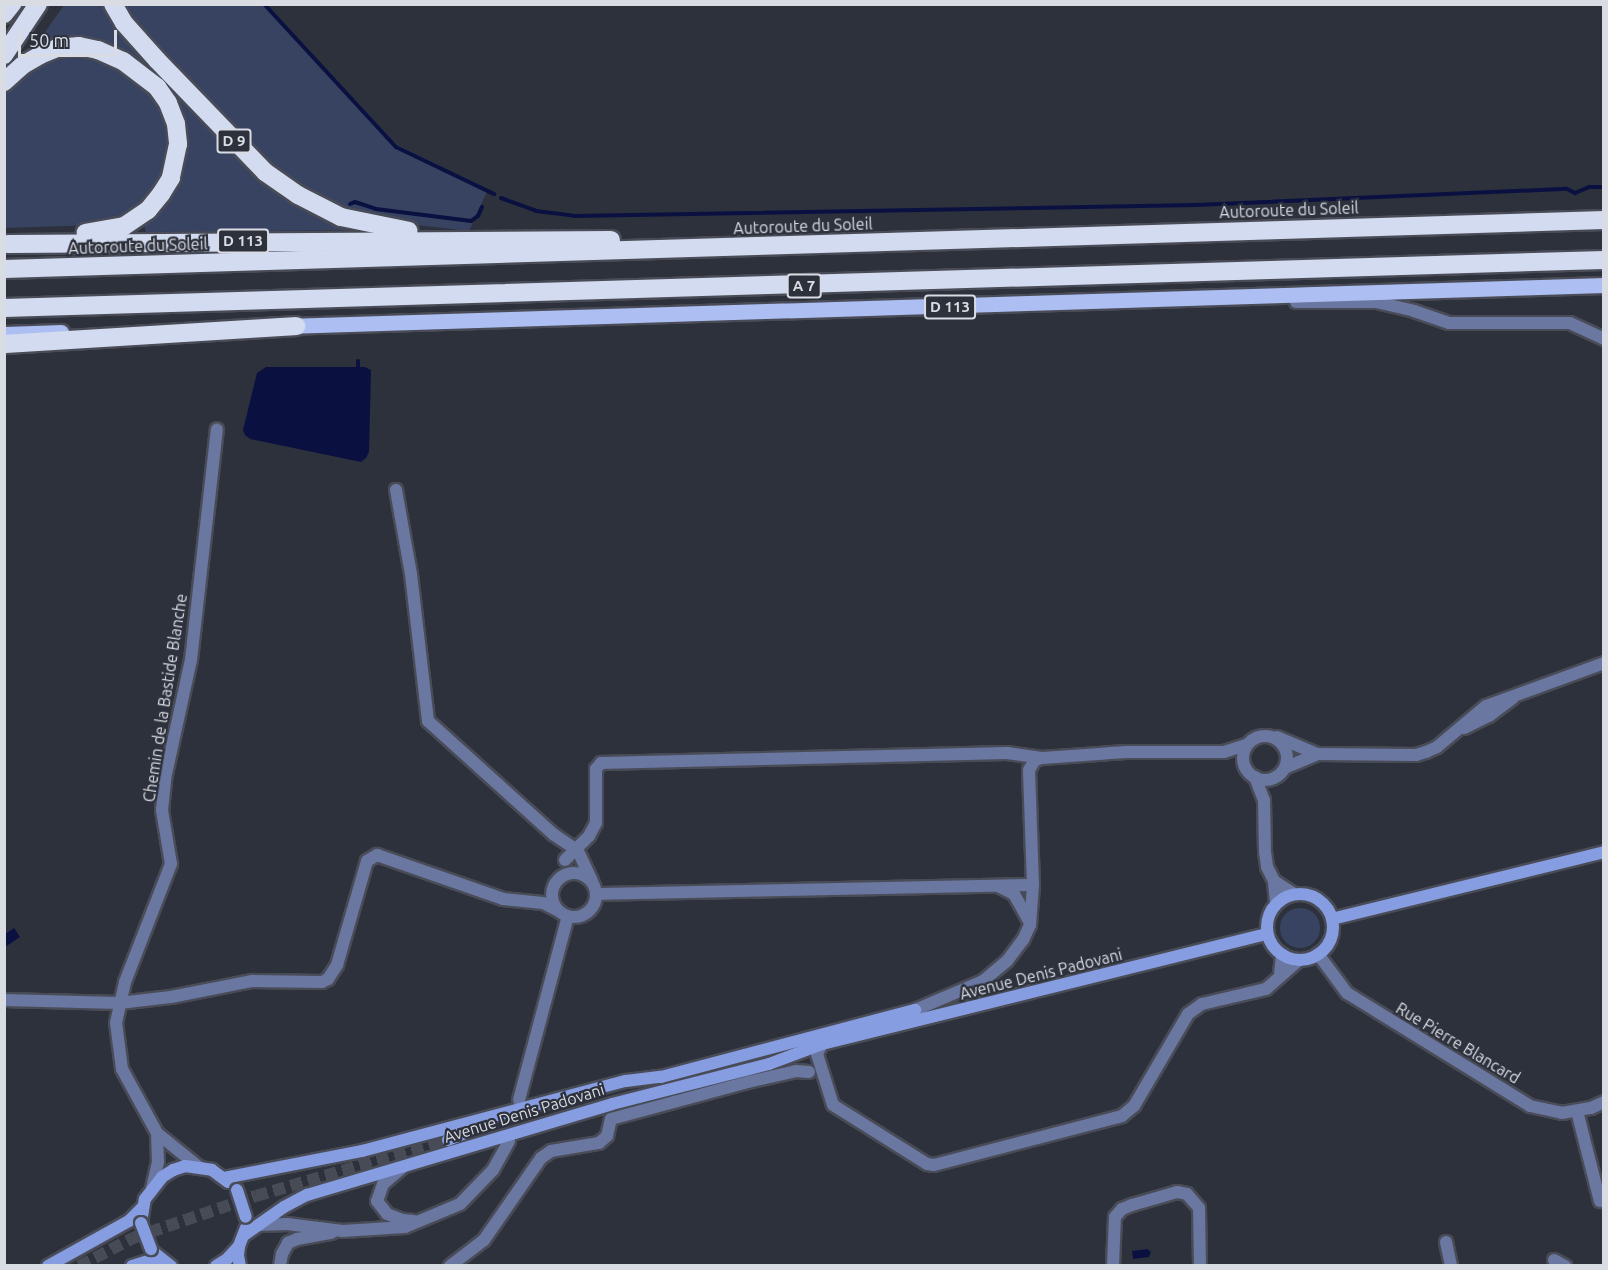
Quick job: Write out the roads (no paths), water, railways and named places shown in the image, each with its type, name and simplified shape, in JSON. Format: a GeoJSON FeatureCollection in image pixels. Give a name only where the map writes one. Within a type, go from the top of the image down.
{"type":"FeatureCollection","features":[{"type":"Feature","properties":{"kind":"highway"},"geometry":{"type":"LineString","coordinates":[[4,14],[12,4]]}},
{"type":"Feature","properties":{"kind":"highway"},"geometry":{"type":"LineString","coordinates":[[4,45],[38,4]]}},
{"type":"Feature","properties":{"kind":"highway"},"geometry":{"type":"LineString","coordinates":[[4,55],[38,4]]}},
{"type":"Feature","properties":{"kind":"highway","name":"D 9"},"geometry":{"type":"LineString","coordinates":[[113,4],[124,23],[157,60],[247,155],[283,186],[327,210],[355,220],[390,228],[478,239]]}},
{"type":"Feature","properties":{"kind":"highway"},"geometry":{"type":"LineString","coordinates":[[4,82],[23,65],[57,48],[79,46],[98,50],[123,61],[157,87],[176,124],[178,144],[171,178],[148,210],[136,219],[109,230],[40,236],[6,244]]}},
{"type":"Feature","properties":{"kind":"highway","name":"Autoroute du Soleil"},"geometry":{"type":"LineString","coordinates":[[4,269],[1604,220]]}},
{"type":"Feature","properties":{"kind":"highway","name":"D 113"},"geometry":{"type":"LineString","coordinates":[[6,244],[478,239],[648,240],[774,246]]}},
{"type":"Feature","properties":{"kind":"highway","name":"A 7"},"geometry":{"type":"LineString","coordinates":[[4,308],[1604,260]]}},
{"type":"Feature","properties":{"kind":"highway"},"geometry":{"type":"LineString","coordinates":[[4,344],[296,326]]}},
{"type":"Feature","properties":{"kind":"main road","name":"D 113"},"geometry":{"type":"LineString","coordinates":[[4,334],[1604,285]]}},
{"type":"Feature","properties":{"kind":"main road"},"geometry":{"type":"LineString","coordinates":[[1332,919],[1603,852]]}},
{"type":"Feature","properties":{"kind":"main road"},"geometry":{"type":"LineString","coordinates":[[1294,894],[1304,894],[1322,902],[1332,919],[1330,939],[1318,954],[1299,960],[1275,949],[1267,934],[1267,923],[1276,904],[1294,894]]}},
{"type":"Feature","properties":{"kind":"main road","name":"Avenue Denis Padovani"},"geometry":{"type":"LineString","coordinates":[[216,1266],[226,1259],[259,1225],[307,1195],[612,1104],[769,1064],[822,1044],[1267,934]]}},
{"type":"Feature","properties":{"kind":"main road","name":"Avenue Denis Padovani"},"geometry":{"type":"LineString","coordinates":[[224,1178],[362,1151],[626,1081],[662,1077],[777,1047],[816,1034],[915,1010]]}},
{"type":"Feature","properties":{"kind":"main road","name":"Avenue Denis Padovani"},"geometry":{"type":"LineString","coordinates":[[777,1047],[822,1044]]}},
{"type":"Feature","properties":{"kind":"main road"},"geometry":{"type":"LineString","coordinates":[[612,1104],[567,1111],[470,1137],[448,1140],[469,1130],[631,1088],[662,1077]]}},
{"type":"Feature","properties":{"kind":"main road"},"geometry":{"type":"LineString","coordinates":[[48,1266],[129,1221],[142,1208],[152,1188],[173,1170],[185,1166],[212,1170],[237,1190],[246,1217],[237,1256],[240,1266]]}},
{"type":"Feature","properties":{"kind":"main road"},"geometry":{"type":"LineString","coordinates":[[142,1208],[141,1223],[154,1254],[171,1266]]}},
{"type":"Feature","properties":{"kind":"main road"},"geometry":{"type":"LineString","coordinates":[[132,1266],[154,1254]]}},
{"type":"Feature","properties":{"kind":"street"},"geometry":{"type":"LineString","coordinates":[[1187,298],[1376,302],[1414,311],[1449,323],[1570,322],[1604,339]]}},
{"type":"Feature","properties":{"kind":"street","name":"Chemin de la Bastide Blanche"},"geometry":{"type":"LineString","coordinates":[[157,1133],[122,1069],[116,1023],[119,1003],[171,864],[162,810],[165,779],[191,660],[217,429]]}},
{"type":"Feature","properties":{"kind":"street"},"geometry":{"type":"LineString","coordinates":[[4,1000],[119,1003],[171,997],[252,981],[316,982],[328,979],[337,965],[367,861],[377,855],[502,899],[543,903],[562,913],[579,917],[590,911],[596,894],[585,862],[575,848],[553,834],[428,721],[411,574],[396,490]]}},
{"type":"Feature","properties":{"kind":"street"},"geometry":{"type":"LineString","coordinates":[[915,1010],[983,981],[1007,961],[1023,940],[1030,925],[1033,885],[1029,770],[1035,760],[1126,752],[1224,752],[1246,745],[1259,736],[1267,734],[1317,754],[1416,755],[1437,747],[1486,706],[1604,663]]}},
{"type":"Feature","properties":{"kind":"street"},"geometry":{"type":"LineString","coordinates":[[1264,800],[1283,771],[1287,757],[1282,744],[1267,734]]}},
{"type":"Feature","properties":{"kind":"street"},"geometry":{"type":"LineString","coordinates":[[1244,764],[1246,745]]}},
{"type":"Feature","properties":{"kind":"street"},"geometry":{"type":"LineString","coordinates":[[1224,752],[1244,764],[1254,777],[1264,800],[1265,852],[1267,867],[1274,881],[1276,904]]}},
{"type":"Feature","properties":{"kind":"street"},"geometry":{"type":"LineString","coordinates":[[519,1100],[562,913],[552,899],[566,860],[575,848],[589,836],[596,823],[596,769],[601,763],[1006,753],[1042,758]]}},
{"type":"Feature","properties":{"kind":"street"},"geometry":{"type":"LineString","coordinates":[[1254,777],[1263,780],[1317,754]]}},
{"type":"Feature","properties":{"kind":"street"},"geometry":{"type":"LineString","coordinates":[[553,834],[563,849],[566,860]]}},
{"type":"Feature","properties":{"kind":"street"},"geometry":{"type":"LineString","coordinates":[[526,901],[574,873],[591,881]]}},
{"type":"Feature","properties":{"kind":"street"},"geometry":{"type":"LineString","coordinates":[[1274,881],[1294,894]]}},
{"type":"Feature","properties":{"kind":"street"},"geometry":{"type":"LineString","coordinates":[[596,894],[1033,885]]}},
{"type":"Feature","properties":{"kind":"street"},"geometry":{"type":"LineString","coordinates":[[997,886],[1014,894],[1030,925]]}},
{"type":"Feature","properties":{"kind":"street"},"geometry":{"type":"LineString","coordinates":[[1280,974],[1282,954]]}},
{"type":"Feature","properties":{"kind":"street","name":"Rue Pierre Blancard"},"geometry":{"type":"LineString","coordinates":[[1318,954],[1347,993],[1518,1099],[1543,1110],[1562,1113],[1577,1111],[1604,1102]]}},
{"type":"Feature","properties":{"kind":"street"},"geometry":{"type":"LineString","coordinates":[[822,1044],[817,1054],[830,1100],[837,1108],[927,1164],[942,1163],[1122,1116],[1134,1106],[1188,1014],[1202,1004],[1266,989],[1280,974],[1299,960]]}},
{"type":"Feature","properties":{"kind":"street"},"geometry":{"type":"LineString","coordinates":[[769,1064],[786,1063],[824,1081]]}},
{"type":"Feature","properties":{"kind":"street"},"geometry":{"type":"LineString","coordinates":[[611,1119],[748,1082],[796,1071],[809,1072]]}},
{"type":"Feature","properties":{"kind":"street"},"geometry":{"type":"LineString","coordinates":[[594,1111],[607,1114],[611,1119]]}},
{"type":"Feature","properties":{"kind":"street"},"geometry":{"type":"LineString","coordinates":[[1577,1111],[1600,1201]]}},
{"type":"Feature","properties":{"kind":"street"},"geometry":{"type":"LineString","coordinates":[[450,1266],[484,1239],[541,1158],[551,1151],[599,1143],[607,1136],[611,1119]]}},
{"type":"Feature","properties":{"kind":"street"},"geometry":{"type":"LineString","coordinates":[[157,1133],[200,1168]]}},
{"type":"Feature","properties":{"kind":"street"},"geometry":{"type":"LineString","coordinates":[[152,1188],[158,1162],[157,1133]]}},
{"type":"Feature","properties":{"kind":"street"},"geometry":{"type":"LineString","coordinates":[[259,1225],[287,1224],[343,1231],[393,1230],[460,1204],[472,1195],[493,1170],[509,1141]]}},
{"type":"Feature","properties":{"kind":"street"},"geometry":{"type":"LineString","coordinates":[[405,1166],[383,1184],[377,1201],[387,1214],[403,1220],[418,1221]]}},
{"type":"Feature","properties":{"kind":"street"},"geometry":{"type":"LineString","coordinates":[[1113,1266],[1115,1217],[1122,1209],[1177,1192],[1187,1194],[1199,1208],[1200,1266]]}},
{"type":"Feature","properties":{"kind":"street"},"geometry":{"type":"LineString","coordinates":[[280,1266],[282,1254],[288,1243],[297,1239],[343,1231]]}},
{"type":"Feature","properties":{"kind":"street"},"geometry":{"type":"LineString","coordinates":[[1446,1242],[1451,1266]]}},
{"type":"Feature","properties":{"kind":"waterway"},"geometry":{"type":"LineString","coordinates":[[264,4],[396,147],[494,194]]}},
{"type":"Feature","properties":{"kind":"waterway"},"geometry":{"type":"LineString","coordinates":[[501,198],[536,211],[574,216],[1196,205],[1567,189],[1575,193],[1589,187],[1604,187]]}},
{"type":"Feature","properties":{"kind":"waterway"},"geometry":{"type":"LineString","coordinates":[[350,204],[355,202],[376,209],[471,221],[478,216],[482,207]]}},
{"type":"Feature","properties":{"kind":"waterway"},"geometry":{"type":"LineString","coordinates":[[358,361],[358,367]]}},
{"type":"Feature","properties":{"kind":"tunnel"},"geometry":{"type":"LineString","coordinates":[[509,1141],[518,1102]]}},
{"type":"Feature","properties":{"kind":"tunnel"},"geometry":{"type":"LineString","coordinates":[[79,1266],[133,1238],[256,1196],[448,1140]]}}]}
